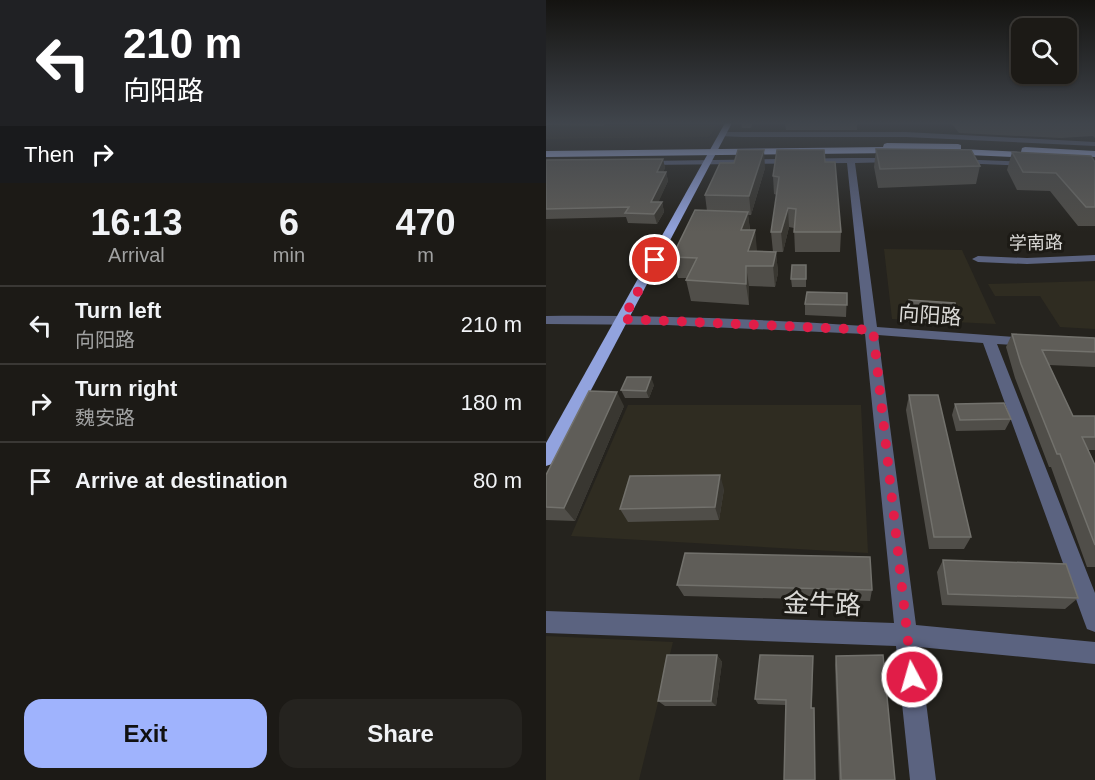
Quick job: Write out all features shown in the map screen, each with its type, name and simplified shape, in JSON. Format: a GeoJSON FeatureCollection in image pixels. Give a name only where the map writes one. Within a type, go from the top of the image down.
{"type":"FeatureCollection","features":[{"type":"Feature","properties":{"kind":"main road"},"geometry":{"type":"LineString","coordinates":[[546,459],[709,159]]}},
{"type":"Feature","properties":{"kind":"street"},"geometry":{"type":"LineString","coordinates":[[569,164],[635,159]]}},
{"type":"Feature","properties":{"kind":"street"},"geometry":{"type":"LineString","coordinates":[[837,159],[905,160]]}},
{"type":"Feature","properties":{"kind":"street"},"geometry":{"type":"LineString","coordinates":[[851,160],[873,330],[923,780]]}},
{"type":"Feature","properties":{"kind":"street"},"geometry":{"type":"LineString","coordinates":[[948,161],[1044,165]]}},
{"type":"Feature","properties":{"kind":"street","name":"学南路"},"geometry":{"type":"LineString","coordinates":[[978,259],[1027,261],[1095,258]]}},
{"type":"Feature","properties":{"kind":"street","name":"向阳路"},"geometry":{"type":"LineString","coordinates":[[546,320],[623,319],[873,330],[1047,343]]}},
{"type":"Feature","properties":{"kind":"street"},"geometry":{"type":"LineString","coordinates":[[988,339],[1095,621]]}},
{"type":"Feature","properties":{"kind":"street","name":"金牛路"},"geometry":{"type":"LineString","coordinates":[[546,622],[907,635],[1095,653]]}},
{"type":"Feature","properties":{"kind":"shaded area"},"geometry":{"type":"Polygon","coordinates":[[[884,249],[962,250],[996,324],[892,319],[884,249]]]}},
{"type":"Feature","properties":{"kind":"shaded area"},"geometry":{"type":"Polygon","coordinates":[[[1095,281],[1095,329],[1060,327],[1040,296],[995,296],[988,284],[1095,281]]]}},
{"type":"Feature","properties":{"kind":"shaded area"},"geometry":{"type":"Polygon","coordinates":[[[628,405],[861,405],[868,553],[571,536],[628,405]]]}},
{"type":"Feature","properties":{"kind":"shaded area"},"geometry":{"type":"Polygon","coordinates":[[[546,636],[673,642],[639,780],[546,780],[546,636]]]}},
{"type":"Feature","properties":{"kind":"building"},"geometry":{"type":"Polygon","coordinates":[[[663,159],[657,172],[666,172],[651,202],[662,202],[654,214],[625,213],[629,207],[546,209],[546,160],[663,159]]]}},
{"type":"Feature","properties":{"kind":"building"},"geometry":{"type":"Polygon","coordinates":[[[735,159],[761,159],[749,196],[705,195],[720,163],[734,163],[735,159]]]}},
{"type":"Feature","properties":{"kind":"building"},"geometry":{"type":"Polygon","coordinates":[[[776,159],[825,159],[825,162],[835,162],[841,232],[794,232],[796,209],[788,208],[781,232],[771,232],[779,177],[773,176],[776,159]]]}},
{"type":"Feature","properties":{"kind":"building"},"geometry":{"type":"Polygon","coordinates":[[[878,159],[976,159],[980,166],[880,169],[878,159]]]}},
{"type":"Feature","properties":{"kind":"building"},"geometry":{"type":"Polygon","coordinates":[[[1016,159],[1093,159],[1095,207],[1086,207],[1056,173],[1023,172],[1016,159]]]}},
{"type":"Feature","properties":{"kind":"building"},"geometry":{"type":"Polygon","coordinates":[[[695,210],[748,212],[741,230],[755,230],[748,251],[776,252],[773,266],[746,266],[746,284],[686,280],[697,258],[672,257],[695,210]]]}},
{"type":"Feature","properties":{"kind":"building"},"geometry":{"type":"Polygon","coordinates":[[[792,265],[806,265],[806,279],[791,279],[792,265]]]}},
{"type":"Feature","properties":{"kind":"building"},"geometry":{"type":"Polygon","coordinates":[[[807,292],[847,293],[847,305],[805,304],[807,292]]]}},
{"type":"Feature","properties":{"kind":"building"},"geometry":{"type":"Polygon","coordinates":[[[909,300],[955,303],[956,314],[910,311],[909,300]]]}},
{"type":"Feature","properties":{"kind":"building"},"geometry":{"type":"Polygon","coordinates":[[[1012,334],[1095,338],[1095,352],[1042,350],[1073,416],[1095,416],[1095,437],[1082,437],[1095,465],[1095,545],[1060,454],[1057,454],[1021,364],[1012,334]]]}},
{"type":"Feature","properties":{"kind":"building"},"geometry":{"type":"Polygon","coordinates":[[[627,377],[651,377],[646,391],[621,390],[627,377]]]}},
{"type":"Feature","properties":{"kind":"building"},"geometry":{"type":"Polygon","coordinates":[[[589,391],[617,392],[564,508],[546,507],[546,475],[589,391]]]}},
{"type":"Feature","properties":{"kind":"building"},"geometry":{"type":"Polygon","coordinates":[[[909,395],[938,395],[971,537],[934,537],[909,395]]]}},
{"type":"Feature","properties":{"kind":"building"},"geometry":{"type":"Polygon","coordinates":[[[1004,403],[1011,419],[960,420],[955,404],[1004,403]]]}},
{"type":"Feature","properties":{"kind":"building"},"geometry":{"type":"Polygon","coordinates":[[[720,475],[715,507],[620,509],[630,476],[720,475]]]}},
{"type":"Feature","properties":{"kind":"building"},"geometry":{"type":"Polygon","coordinates":[[[685,553],[870,557],[872,590],[677,585],[685,553]]]}},
{"type":"Feature","properties":{"kind":"building"},"geometry":{"type":"Polygon","coordinates":[[[943,560],[1066,564],[1078,598],[948,594],[943,560]]]}},
{"type":"Feature","properties":{"kind":"building"},"geometry":{"type":"Polygon","coordinates":[[[667,655],[717,655],[711,701],[658,701],[667,655]]]}},
{"type":"Feature","properties":{"kind":"building"},"geometry":{"type":"Polygon","coordinates":[[[760,655],[813,656],[811,708],[814,708],[815,780],[784,780],[786,700],[755,699],[760,655]]]}},
{"type":"Feature","properties":{"kind":"building"},"geometry":{"type":"Polygon","coordinates":[[[883,655],[895,780],[841,780],[836,656],[883,655]]]}},
{"type":"Feature","properties":{"kind":"route"},"geometry":{"type":"LineString","coordinates":[[655,260],[623,319],[873,330],[912,677]]}}]}
